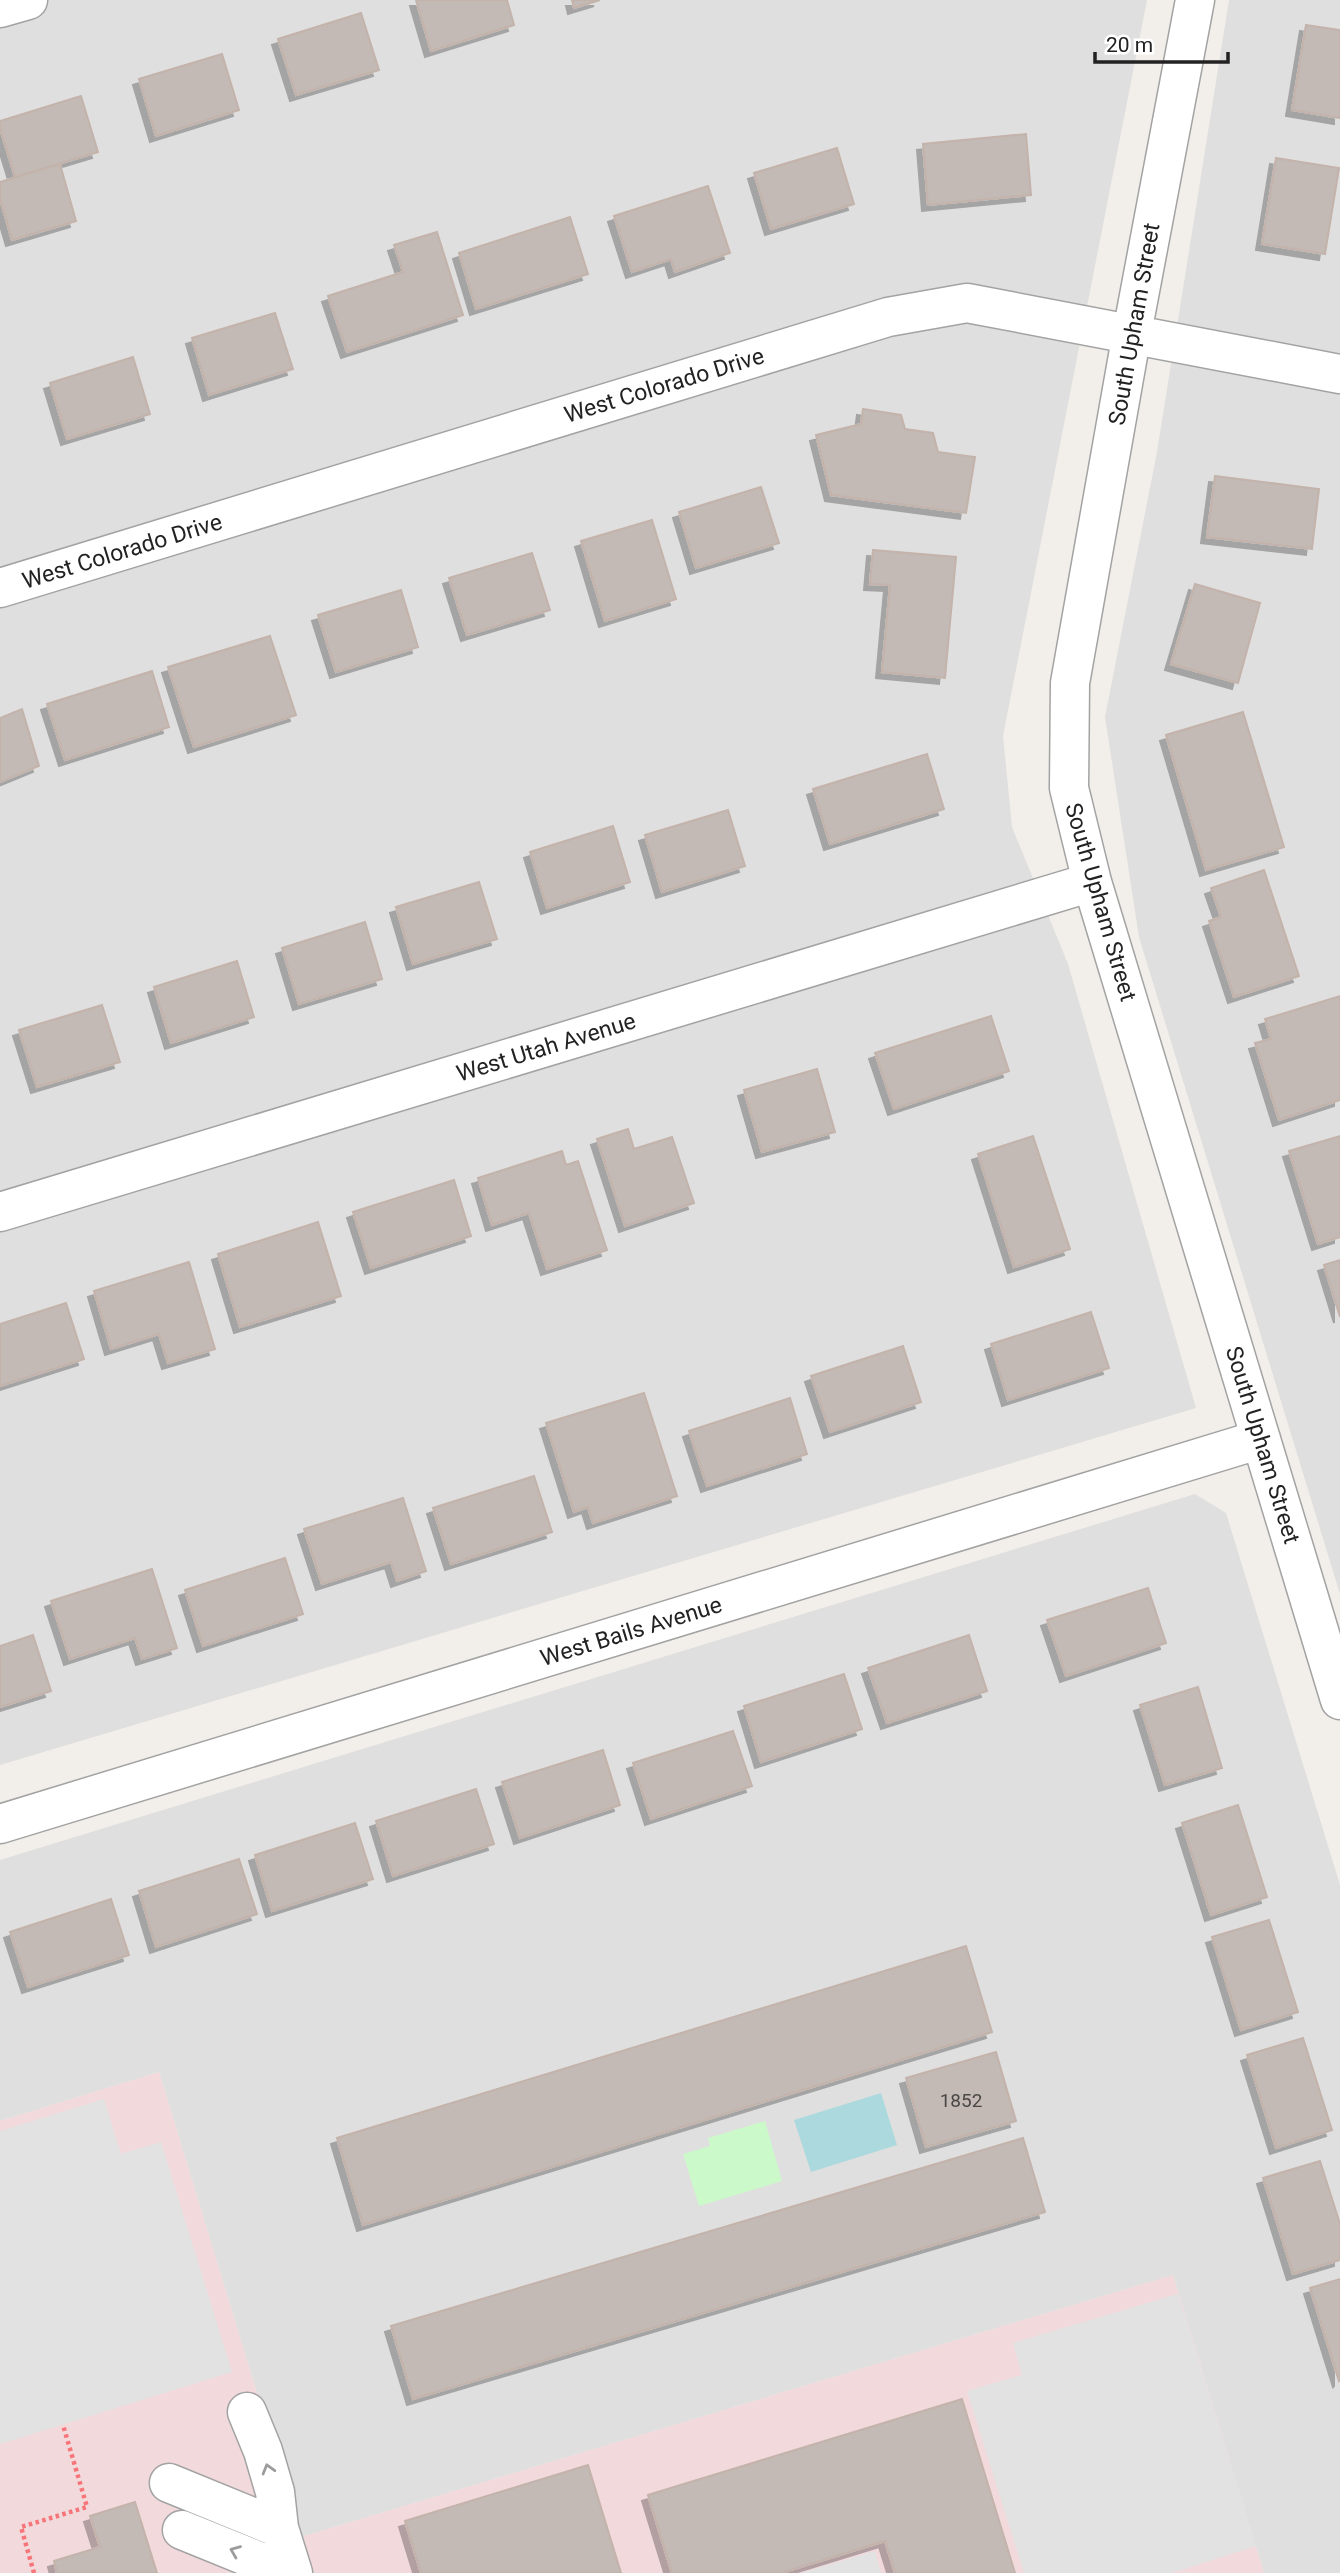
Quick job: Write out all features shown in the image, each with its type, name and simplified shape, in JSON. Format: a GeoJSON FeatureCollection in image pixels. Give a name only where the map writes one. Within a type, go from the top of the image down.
{"type":"FeatureCollection","features":[{"type":"Feature","properties":{"kind":"street"},"geometry":{"type":"LineString","coordinates":[[0,8],[28,0]]}},
{"type":"Feature","properties":{"kind":"street","name":"South Upham Street"},"geometry":{"type":"LineString","coordinates":[[1195,0],[1070,683],[1069,788],[1092,882],[1340,1700]]}},
{"type":"Feature","properties":{"kind":"street","name":"West Colorado Drive"},"geometry":{"type":"LineString","coordinates":[[0,588],[888,317],[929,308],[967,303],[1340,374]]}},
{"type":"Feature","properties":{"kind":"street","name":"West Utah Avenue"},"geometry":{"type":"LineString","coordinates":[[0,1212],[1092,882]]}},
{"type":"Feature","properties":{"kind":"street","name":"West Bails Avenue"},"geometry":{"type":"LineString","coordinates":[[0,1824],[1261,1438]]}},
{"type":"Feature","properties":{"kind":"street"},"geometry":{"type":"LineString","coordinates":[[247,2412],[263,2451],[275,2492],[279,2528],[293,2573]]}},
{"type":"Feature","properties":{"kind":"street"},"geometry":{"type":"LineString","coordinates":[[169,2483],[279,2528]]}},
{"type":"Feature","properties":{"kind":"street"},"geometry":{"type":"LineString","coordinates":[[182,2530],[288,2573]]}},
{"type":"Feature","properties":{"kind":"path"},"geometry":{"type":"LineString","coordinates":[[34,2573],[21,2528],[88,2507],[64,2425]]}},
{"type":"Feature","properties":{"kind":"shaded area"},"geometry":{"type":"Polygon","coordinates":[[[0,0],[1147,0],[1003,736],[1012,827],[1068,964],[1196,1408],[0,1765],[0,0]]]}},
{"type":"Feature","properties":{"kind":"shaded area"},"geometry":{"type":"Polygon","coordinates":[[[1229,0],[1340,0],[1340,1594],[1139,937],[1105,717],[1157,452],[1229,0]]]}},
{"type":"Feature","properties":{"kind":"shaded area"},"geometry":{"type":"Polygon","coordinates":[[[1195,1494],[1226,1513],[1340,1885],[1340,2573],[1264,2573],[1173,2275],[301,2537],[159,2072],[0,2121],[0,1860],[1195,1494]]]}},
{"type":"Feature","properties":{"kind":"shaded area"},"geometry":{"type":"Polygon","coordinates":[[[159,2072],[301,2537],[1173,2275],[1264,2573],[0,2573],[0,2121],[159,2072]]]}},
{"type":"Feature","properties":{"kind":"shaded area"},"geometry":{"type":"Polygon","coordinates":[[[104,2099],[121,2154],[161,2142],[232,2372],[0,2444],[0,2131],[104,2099]]]}},
{"type":"Feature","properties":{"kind":"shaded area"},"geometry":{"type":"Polygon","coordinates":[[[1178,2294],[1256,2546],[1172,2573],[1024,2573],[967,2391],[1022,2375],[1013,2343],[1178,2294]]]}},
{"type":"Feature","properties":{"kind":"shaded area"},"geometry":{"type":"Polygon","coordinates":[[[875,2551],[881,2573],[801,2573],[875,2551]]]}},
{"type":"Feature","properties":{"kind":"green space"},"geometry":{"type":"Polygon","coordinates":[[[765,2121],[782,2181],[699,2206],[683,2154],[710,2146],[708,2138],[765,2121]]]}},
{"type":"Feature","properties":{"kind":"water"},"geometry":{"type":"Polygon","coordinates":[[[881,2093],[897,2145],[811,2172],[794,2120],[881,2093]]]}},
{"type":"Feature","properties":{"kind":"building"},"geometry":{"type":"Polygon","coordinates":[[[416,0],[507,0],[514,25],[431,51],[416,0]]]}},
{"type":"Feature","properties":{"kind":"building"},"geometry":{"type":"Polygon","coordinates":[[[572,0],[600,0],[574,8],[572,0]]]}},
{"type":"Feature","properties":{"kind":"building"},"geometry":{"type":"Polygon","coordinates":[[[361,13],[379,70],[296,95],[278,39],[361,13]]]}},
{"type":"Feature","properties":{"kind":"building"},"geometry":{"type":"Polygon","coordinates":[[[1306,25],[1340,30],[1340,118],[1292,110],[1306,25]]]}},
{"type":"Feature","properties":{"kind":"building"},"geometry":{"type":"Polygon","coordinates":[[[222,54],[239,110],[156,136],[139,79],[222,54]]]}},
{"type":"Feature","properties":{"kind":"building"},"geometry":{"type":"Polygon","coordinates":[[[81,96],[98,152],[15,177],[0,121],[81,96]]]}},
{"type":"Feature","properties":{"kind":"building"},"geometry":{"type":"Polygon","coordinates":[[[1026,134],[1031,195],[928,205],[923,144],[1026,134]]]}},
{"type":"Feature","properties":{"kind":"building"},"geometry":{"type":"Polygon","coordinates":[[[837,148],[854,204],[771,229],[754,173],[837,148]]]}},
{"type":"Feature","properties":{"kind":"building"},"geometry":{"type":"Polygon","coordinates":[[[1276,158],[1339,168],[1325,254],[1262,244],[1276,158]]]}},
{"type":"Feature","properties":{"kind":"building"},"geometry":{"type":"Polygon","coordinates":[[[60,164],[76,221],[12,240],[0,199],[0,182],[60,164]]]}},
{"type":"Feature","properties":{"kind":"building"},"geometry":{"type":"Polygon","coordinates":[[[708,186],[730,253],[675,272],[671,259],[632,272],[614,216],[708,186]]]}},
{"type":"Feature","properties":{"kind":"building"},"geometry":{"type":"Polygon","coordinates":[[[570,217],[588,274],[476,309],[459,253],[570,217]]]}},
{"type":"Feature","properties":{"kind":"building"},"geometry":{"type":"Polygon","coordinates":[[[437,232],[463,315],[347,352],[328,296],[403,272],[394,245],[437,232]]]}},
{"type":"Feature","properties":{"kind":"building"},"geometry":{"type":"Polygon","coordinates":[[[275,313],[293,369],[209,395],[192,338],[275,313]]]}},
{"type":"Feature","properties":{"kind":"building"},"geometry":{"type":"Polygon","coordinates":[[[133,357],[150,414],[67,439],[50,383],[133,357]]]}},
{"type":"Feature","properties":{"kind":"building"},"geometry":{"type":"Polygon","coordinates":[[[863,409],[901,415],[905,429],[933,433],[938,452],[975,457],[966,513],[831,495],[816,435],[861,424],[863,409]]]}},
{"type":"Feature","properties":{"kind":"building"},"geometry":{"type":"Polygon","coordinates":[[[1215,476],[1319,489],[1312,549],[1207,537],[1215,476]]]}},
{"type":"Feature","properties":{"kind":"building"},"geometry":{"type":"Polygon","coordinates":[[[761,487],[779,543],[696,568],[679,512],[761,487]]]}},
{"type":"Feature","properties":{"kind":"building"},"geometry":{"type":"Polygon","coordinates":[[[652,520],[676,599],[605,621],[581,541],[652,520]]]}},
{"type":"Feature","properties":{"kind":"building"},"geometry":{"type":"Polygon","coordinates":[[[873,550],[956,557],[945,678],[882,672],[890,585],[870,584],[873,550]]]}},
{"type":"Feature","properties":{"kind":"building"},"geometry":{"type":"Polygon","coordinates":[[[532,553],[550,610],[467,635],[449,578],[532,553]]]}},
{"type":"Feature","properties":{"kind":"building"},"geometry":{"type":"Polygon","coordinates":[[[1195,584],[1260,603],[1238,683],[1171,664],[1195,584]]]}},
{"type":"Feature","properties":{"kind":"building"},"geometry":{"type":"Polygon","coordinates":[[[401,590],[418,647],[336,672],[318,615],[401,590]]]}},
{"type":"Feature","properties":{"kind":"building"},"geometry":{"type":"Polygon","coordinates":[[[270,636],[296,715],[194,747],[168,667],[270,636]]]}},
{"type":"Feature","properties":{"kind":"building"},"geometry":{"type":"Polygon","coordinates":[[[152,671],[169,727],[65,760],[47,704],[152,671]]]}},
{"type":"Feature","properties":{"kind":"building"},"geometry":{"type":"Polygon","coordinates":[[[22,709],[39,766],[0,782],[0,718],[22,709]]]}},
{"type":"Feature","properties":{"kind":"building"},"geometry":{"type":"Polygon","coordinates":[[[1243,712],[1284,847],[1206,870],[1166,735],[1243,712]]]}},
{"type":"Feature","properties":{"kind":"building"},"geometry":{"type":"Polygon","coordinates":[[[927,754],[944,809],[830,844],[813,789],[927,754]]]}},
{"type":"Feature","properties":{"kind":"building"},"geometry":{"type":"Polygon","coordinates":[[[728,810],[745,866],[662,892],[645,835],[728,810]]]}},
{"type":"Feature","properties":{"kind":"building"},"geometry":{"type":"Polygon","coordinates":[[[613,826],[630,882],[547,908],[530,852],[613,826]]]}},
{"type":"Feature","properties":{"kind":"building"},"geometry":{"type":"Polygon","coordinates":[[[1264,870],[1299,976],[1234,997],[1209,921],[1221,917],[1211,888],[1264,870]]]}},
{"type":"Feature","properties":{"kind":"building"},"geometry":{"type":"Polygon","coordinates":[[[479,882],[497,939],[413,964],[396,907],[479,882]]]}},
{"type":"Feature","properties":{"kind":"building"},"geometry":{"type":"Polygon","coordinates":[[[365,922],[382,979],[299,1004],[282,948],[365,922]]]}},
{"type":"Feature","properties":{"kind":"building"},"geometry":{"type":"Polygon","coordinates":[[[237,961],[254,1017],[171,1043],[154,987],[237,961]]]}},
{"type":"Feature","properties":{"kind":"building"},"geometry":{"type":"Polygon","coordinates":[[[1340,996],[1340,1100],[1279,1120],[1255,1043],[1271,1039],[1265,1019],[1340,996]]]}},
{"type":"Feature","properties":{"kind":"building"},"geometry":{"type":"Polygon","coordinates":[[[102,1005],[120,1062],[37,1087],[19,1030],[102,1005]]]}},
{"type":"Feature","properties":{"kind":"building"},"geometry":{"type":"Polygon","coordinates":[[[991,1016],[1009,1071],[894,1109],[875,1053],[991,1016]]]}},
{"type":"Feature","properties":{"kind":"building"},"geometry":{"type":"Polygon","coordinates":[[[817,1069],[835,1132],[762,1152],[744,1090],[817,1069]]]}},
{"type":"Feature","properties":{"kind":"building"},"geometry":{"type":"Polygon","coordinates":[[[628,1129],[634,1149],[672,1137],[694,1203],[625,1226],[597,1139],[628,1129]]]}},
{"type":"Feature","properties":{"kind":"building"},"geometry":{"type":"Polygon","coordinates":[[[1033,1136],[1070,1249],[1014,1267],[978,1154],[1033,1136]]]}},
{"type":"Feature","properties":{"kind":"building"},"geometry":{"type":"Polygon","coordinates":[[[1340,1136],[1340,1237],[1318,1244],[1289,1151],[1340,1136]]]}},
{"type":"Feature","properties":{"kind":"building"},"geometry":{"type":"Polygon","coordinates":[[[562,1151],[566,1165],[578,1161],[607,1250],[547,1269],[529,1213],[492,1225],[478,1178],[562,1151]]]}},
{"type":"Feature","properties":{"kind":"building"},"geometry":{"type":"Polygon","coordinates":[[[454,1180],[471,1236],[371,1268],[353,1212],[454,1180]]]}},
{"type":"Feature","properties":{"kind":"building"},"geometry":{"type":"Polygon","coordinates":[[[318,1222],[341,1296],[240,1327],[218,1254],[318,1222]]]}},
{"type":"Feature","properties":{"kind":"building"},"geometry":{"type":"Polygon","coordinates":[[[1340,1260],[1340,1317],[1324,1265],[1340,1260]]]}},
{"type":"Feature","properties":{"kind":"building"},"geometry":{"type":"Polygon","coordinates":[[[189,1262],[215,1349],[168,1363],[159,1334],[111,1349],[94,1291],[189,1262]]]}},
{"type":"Feature","properties":{"kind":"building"},"geometry":{"type":"Polygon","coordinates":[[[66,1303],[84,1359],[0,1386],[0,1324],[66,1303]]]}},
{"type":"Feature","properties":{"kind":"building"},"geometry":{"type":"Polygon","coordinates":[[[1091,1312],[1109,1368],[1008,1400],[991,1344],[1091,1312]]]}},
{"type":"Feature","properties":{"kind":"building"},"geometry":{"type":"Polygon","coordinates":[[[903,1346],[921,1402],[830,1432],[811,1376],[903,1346]]]}},
{"type":"Feature","properties":{"kind":"building"},"geometry":{"type":"Polygon","coordinates":[[[644,1393],[677,1496],[593,1523],[588,1507],[574,1512],[546,1423],[644,1393]]]}},
{"type":"Feature","properties":{"kind":"building"},"geometry":{"type":"Polygon","coordinates":[[[790,1398],[807,1454],[707,1486],[689,1431],[790,1398]]]}},
{"type":"Feature","properties":{"kind":"building"},"geometry":{"type":"Polygon","coordinates":[[[534,1476],[552,1532],[451,1564],[433,1508],[534,1476]]]}},
{"type":"Feature","properties":{"kind":"building"},"geometry":{"type":"Polygon","coordinates":[[[403,1498],[426,1571],[397,1581],[391,1562],[322,1584],[304,1529],[403,1498]]]}},
{"type":"Feature","properties":{"kind":"building"},"geometry":{"type":"Polygon","coordinates":[[[285,1558],[303,1614],[203,1646],[185,1590],[285,1558]]]}},
{"type":"Feature","properties":{"kind":"building"},"geometry":{"type":"Polygon","coordinates":[[[152,1569],[177,1648],[142,1659],[135,1638],[70,1659],[51,1601],[152,1569]]]}},
{"type":"Feature","properties":{"kind":"building"},"geometry":{"type":"Polygon","coordinates":[[[1148,1588],[1166,1643],[1066,1676],[1047,1620],[1148,1588]]]}},
{"type":"Feature","properties":{"kind":"building"},"geometry":{"type":"Polygon","coordinates":[[[33,1635],[51,1691],[0,1707],[0,1646],[33,1635]]]}},
{"type":"Feature","properties":{"kind":"building"},"geometry":{"type":"Polygon","coordinates":[[[969,1635],[987,1691],[887,1723],[868,1668],[969,1635]]]}},
{"type":"Feature","properties":{"kind":"building"},"geometry":{"type":"Polygon","coordinates":[[[844,1674],[862,1729],[761,1762],[744,1706],[844,1674]]]}},
{"type":"Feature","properties":{"kind":"building"},"geometry":{"type":"Polygon","coordinates":[[[1198,1687],[1222,1768],[1165,1785],[1140,1705],[1198,1687]]]}},
{"type":"Feature","properties":{"kind":"building"},"geometry":{"type":"Polygon","coordinates":[[[733,1731],[752,1786],[651,1819],[633,1763],[733,1731]]]}},
{"type":"Feature","properties":{"kind":"building"},"geometry":{"type":"Polygon","coordinates":[[[603,1750],[620,1805],[520,1838],[502,1782],[603,1750]]]}},
{"type":"Feature","properties":{"kind":"building"},"geometry":{"type":"Polygon","coordinates":[[[476,1789],[494,1844],[393,1876],[376,1821],[476,1789]]]}},
{"type":"Feature","properties":{"kind":"building"},"geometry":{"type":"Polygon","coordinates":[[[1238,1805],[1267,1897],[1211,1915],[1182,1823],[1238,1805]]]}},
{"type":"Feature","properties":{"kind":"building"},"geometry":{"type":"Polygon","coordinates":[[[355,1823],[373,1879],[272,1911],[255,1855],[355,1823]]]}},
{"type":"Feature","properties":{"kind":"building"},"geometry":{"type":"Polygon","coordinates":[[[239,1859],[257,1914],[156,1947],[139,1891],[239,1859]]]}},
{"type":"Feature","properties":{"kind":"building"},"geometry":{"type":"Polygon","coordinates":[[[111,1899],[129,1955],[28,1987],[10,1932],[111,1899]]]}},
{"type":"Feature","properties":{"kind":"building"},"geometry":{"type":"Polygon","coordinates":[[[1269,1920],[1298,2012],[1241,2030],[1212,1937],[1269,1920]]]}},
{"type":"Feature","properties":{"kind":"building"},"geometry":{"type":"Polygon","coordinates":[[[966,1946],[992,2032],[363,2225],[337,2138],[966,1946]]]}},
{"type":"Feature","properties":{"kind":"building"},"geometry":{"type":"Polygon","coordinates":[[[1303,2038],[1332,2130],[1276,2148],[1247,2055],[1303,2038]]]}},
{"type":"Feature","properties":{"kind":"building"},"geometry":{"type":"Polygon","coordinates":[[[996,2052],[1016,2121],[926,2147],[906,2078],[996,2052]]]}},
{"type":"Feature","properties":{"kind":"building"},"geometry":{"type":"Polygon","coordinates":[[[1023,2138],[1045,2212],[413,2399],[391,2326],[1023,2138]]]}},
{"type":"Feature","properties":{"kind":"building"},"geometry":{"type":"Polygon","coordinates":[[[1320,2161],[1340,2224],[1340,2260],[1293,2274],[1263,2178],[1320,2161]]]}},
{"type":"Feature","properties":{"kind":"building"},"geometry":{"type":"Polygon","coordinates":[[[1340,2279],[1340,2380],[1339,2381],[1310,2288],[1340,2279]]]}},
{"type":"Feature","properties":{"kind":"building"},"geometry":{"type":"Polygon","coordinates":[[[962,2399],[1015,2573],[895,2573],[885,2541],[781,2573],[672,2573],[648,2495],[962,2399]]]}},
{"type":"Feature","properties":{"kind":"building"},"geometry":{"type":"Polygon","coordinates":[[[588,2465],[621,2573],[421,2573],[405,2521],[588,2465]]]}},
{"type":"Feature","properties":{"kind":"building"},"geometry":{"type":"Polygon","coordinates":[[[135,2502],[157,2573],[57,2573],[54,2561],[100,2547],[90,2516],[135,2502]]]}}]}
